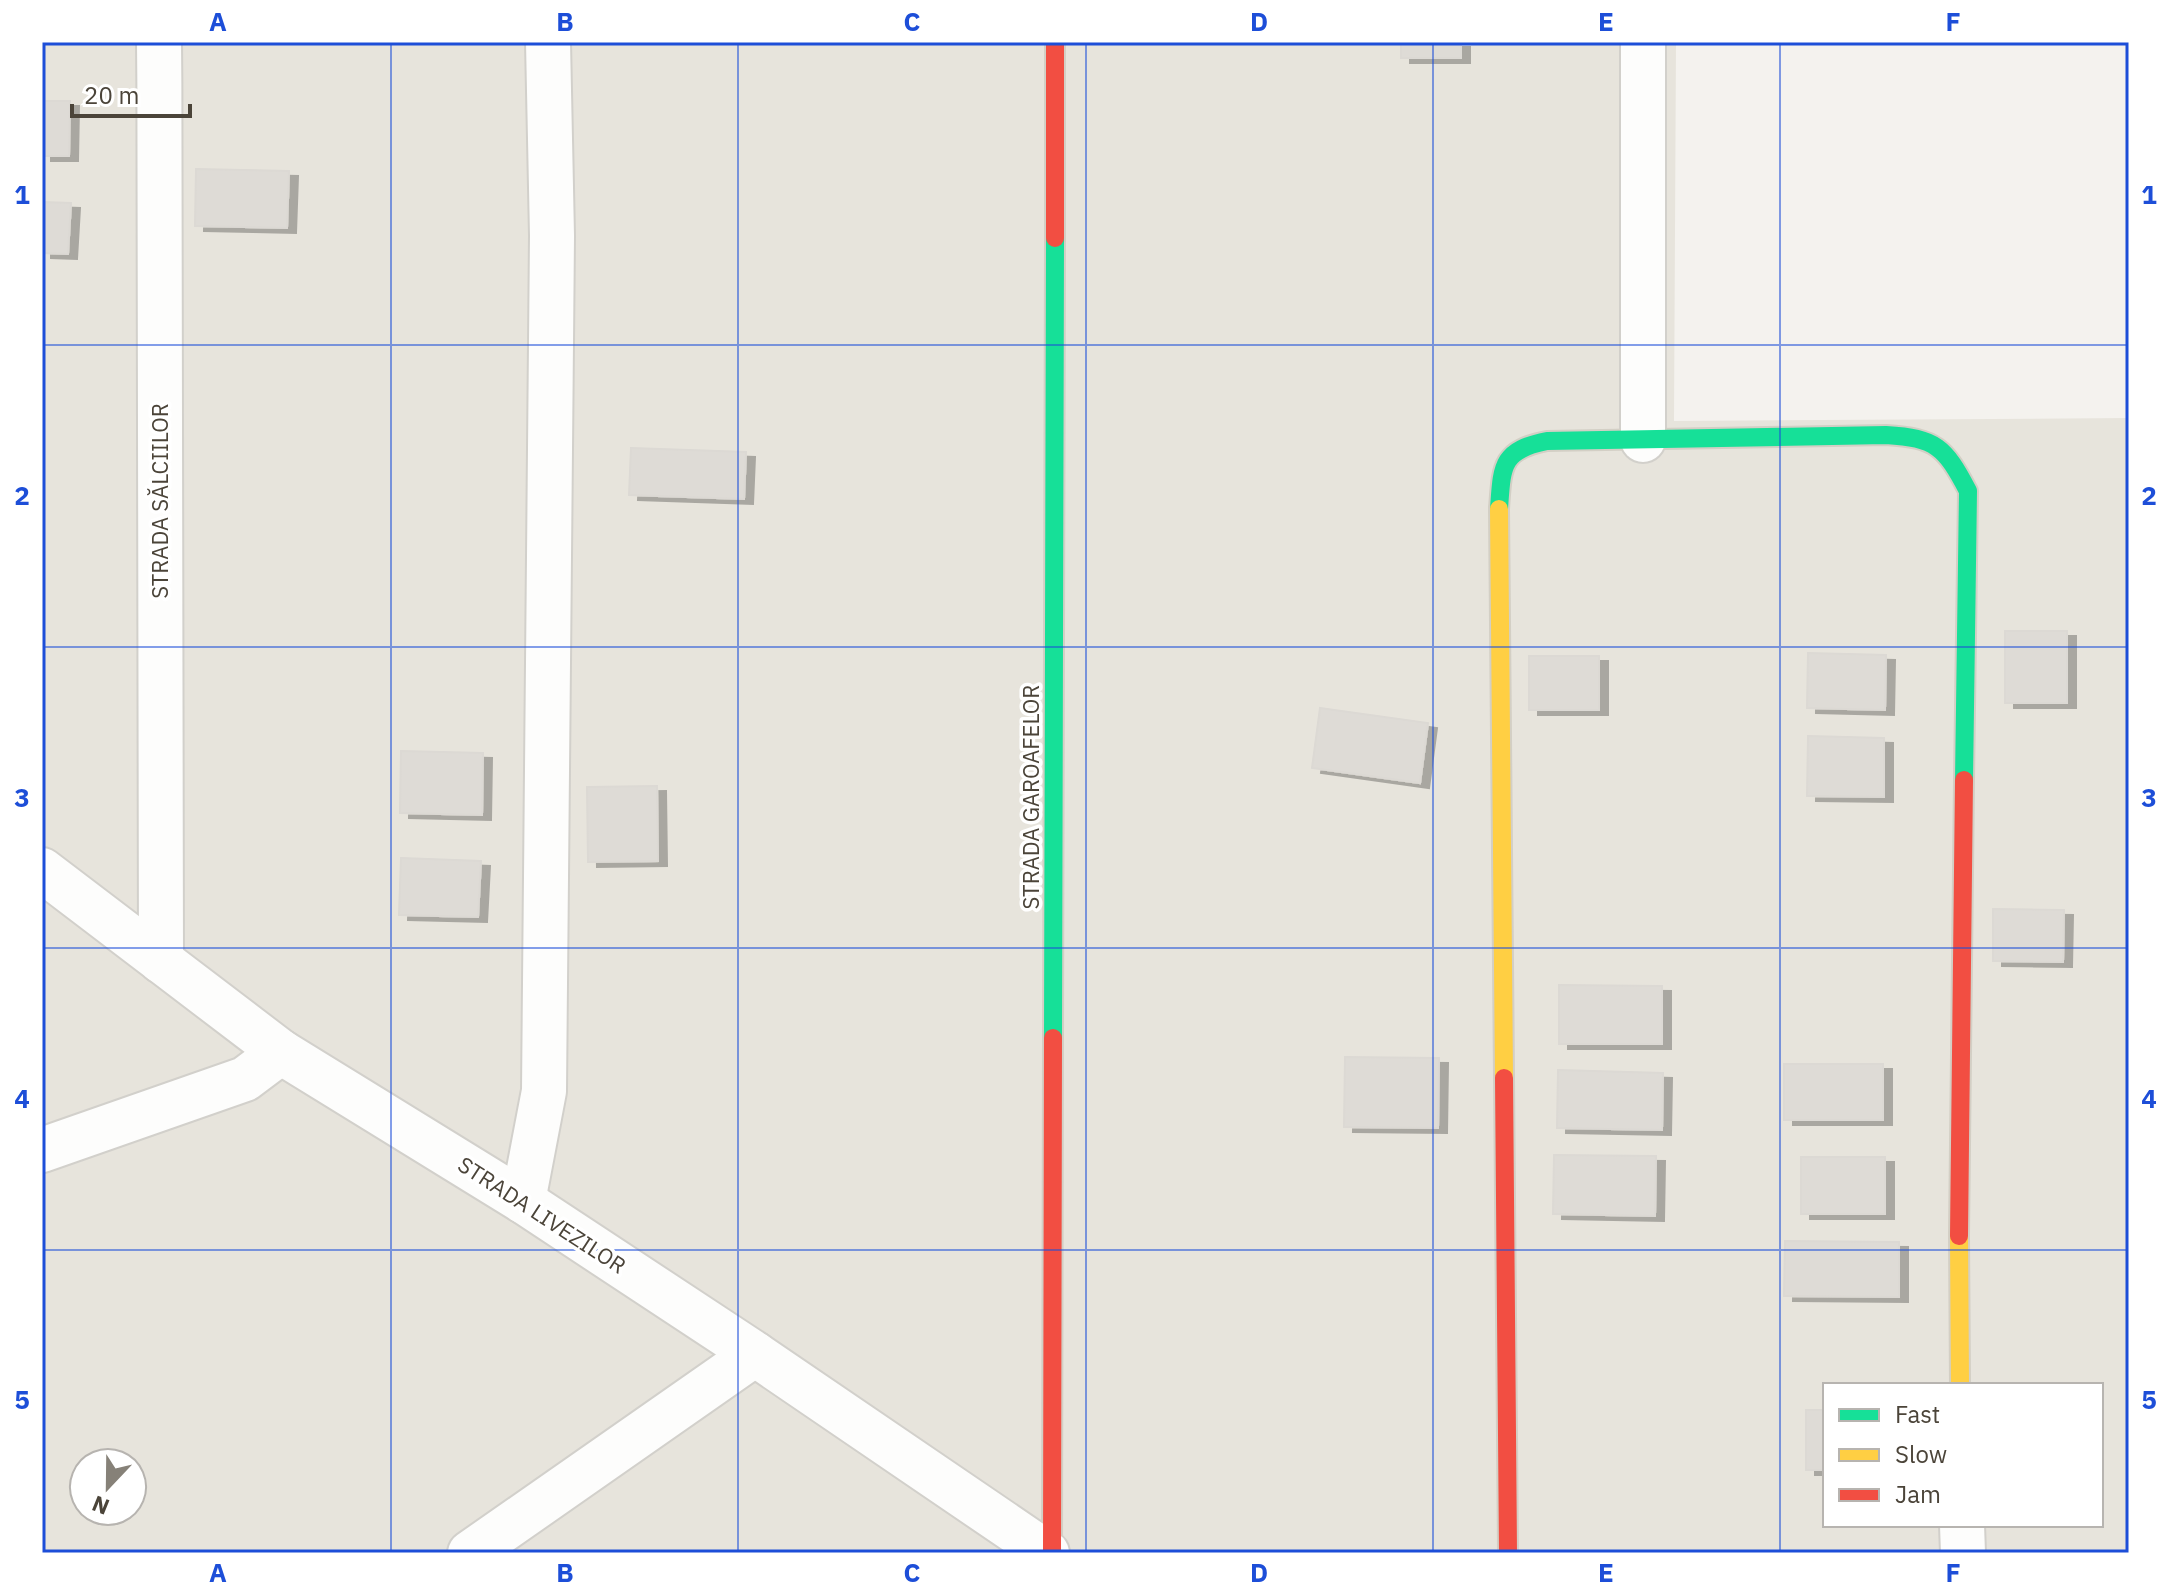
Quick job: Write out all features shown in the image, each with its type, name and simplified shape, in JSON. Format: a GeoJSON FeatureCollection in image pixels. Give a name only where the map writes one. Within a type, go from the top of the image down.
{"type":"FeatureCollection","features":[{"type":"Feature","properties":{"kind":"street","name":"STRADA SĂLCIILOR"},"geometry":{"type":"LineString","coordinates":[[159,42],[161,961]]}},
{"type":"Feature","properties":{"kind":"street"},"geometry":{"type":"LineString","coordinates":[[523,1201],[544,1091],[552,252],[548,42]]}},
{"type":"Feature","properties":{"kind":"street","name":"STRADA GAROAFELOR"},"geometry":{"type":"LineString","coordinates":[[1050,1553],[1055,42]]}},
{"type":"Feature","properties":{"kind":"street"},"geometry":{"type":"LineString","coordinates":[[1643,42],[1643,440]]}},
{"type":"Feature","properties":{"kind":"street"},"geometry":{"type":"LineString","coordinates":[[1508,1553],[1499,513],[1502,477],[1508,457],[1522,446],[1547,441],[1886,435],[1925,438],[1942,451],[1957,469],[1968,491],[1958,1309],[1960,1383]]}},
{"type":"Feature","properties":{"kind":"street","name":"STRADA LIVEZILOR"},"geometry":{"type":"LineString","coordinates":[[42,870],[281,1052],[523,1201],[1050,1553]]}},
{"type":"Feature","properties":{"kind":"street"},"geometry":{"type":"LineString","coordinates":[[42,1150],[245,1079],[281,1052]]}},
{"type":"Feature","properties":{"kind":"street"},"geometry":{"type":"LineString","coordinates":[[470,1553],[755,1354]]}},
{"type":"Feature","properties":{"kind":"street"},"geometry":{"type":"LineString","coordinates":[[1962,1527],[1963,1553]]}},
{"type":"Feature","properties":{"kind":"shaded area"},"geometry":{"type":"Polygon","coordinates":[[[42,42],[1676,42],[1674,421],[2129,418],[2129,1553],[42,1553],[42,42]]]}},
{"type":"Feature","properties":{"kind":"building"},"geometry":{"type":"Polygon","coordinates":[[[1401,42],[1461,42],[1461,58],[1401,58],[1401,42]]]}},
{"type":"Feature","properties":{"kind":"building"},"geometry":{"type":"Polygon","coordinates":[[[42,101],[70,101],[69,156],[42,156],[42,101]]]}},
{"type":"Feature","properties":{"kind":"building"},"geometry":{"type":"Polygon","coordinates":[[[196,169],[289,171],[287,228],[195,226],[196,169]]]}},
{"type":"Feature","properties":{"kind":"building"},"geometry":{"type":"Polygon","coordinates":[[[42,202],[71,203],[68,254],[42,253],[42,202]]]}},
{"type":"Feature","properties":{"kind":"building"},"geometry":{"type":"Polygon","coordinates":[[[631,448],[746,452],[744,499],[629,495],[631,448]]]}},
{"type":"Feature","properties":{"kind":"building"},"geometry":{"type":"Polygon","coordinates":[[[2005,631],[2067,631],[2067,703],[2005,703],[2005,631]]]}},
{"type":"Feature","properties":{"kind":"building"},"geometry":{"type":"Polygon","coordinates":[[[1808,653],[1886,655],[1885,710],[1807,708],[1808,653]]]}},
{"type":"Feature","properties":{"kind":"building"},"geometry":{"type":"Polygon","coordinates":[[[1529,656],[1599,656],[1599,710],[1529,710],[1529,656]]]}},
{"type":"Feature","properties":{"kind":"building"},"geometry":{"type":"Polygon","coordinates":[[[1320,708],[1428,723],[1420,783],[1312,768],[1320,708]]]}},
{"type":"Feature","properties":{"kind":"building"},"geometry":{"type":"Polygon","coordinates":[[[1808,736],[1884,738],[1884,797],[1807,796],[1808,736]]]}},
{"type":"Feature","properties":{"kind":"building"},"geometry":{"type":"Polygon","coordinates":[[[401,751],[483,753],[482,815],[400,813],[401,751]]]}},
{"type":"Feature","properties":{"kind":"building"},"geometry":{"type":"Polygon","coordinates":[[[657,786],[658,861],[588,862],[587,787],[657,786]]]}},
{"type":"Feature","properties":{"kind":"building"},"geometry":{"type":"Polygon","coordinates":[[[401,858],[481,861],[478,917],[399,915],[401,858]]]}},
{"type":"Feature","properties":{"kind":"building"},"geometry":{"type":"Polygon","coordinates":[[[1993,909],[2064,910],[2063,962],[1993,961],[1993,909]]]}},
{"type":"Feature","properties":{"kind":"building"},"geometry":{"type":"Polygon","coordinates":[[[1559,985],[1662,986],[1662,1044],[1559,1044],[1559,985]]]}},
{"type":"Feature","properties":{"kind":"building"},"geometry":{"type":"Polygon","coordinates":[[[1345,1057],[1439,1058],[1438,1128],[1344,1127],[1345,1057]]]}},
{"type":"Feature","properties":{"kind":"building"},"geometry":{"type":"Polygon","coordinates":[[[1784,1064],[1883,1064],[1883,1120],[1784,1120],[1784,1064]]]}},
{"type":"Feature","properties":{"kind":"building"},"geometry":{"type":"Polygon","coordinates":[[[1558,1070],[1663,1073],[1662,1130],[1557,1128],[1558,1070]]]}},
{"type":"Feature","properties":{"kind":"building"},"geometry":{"type":"Polygon","coordinates":[[[1554,1155],[1656,1156],[1655,1216],[1553,1214],[1554,1155]]]}},
{"type":"Feature","properties":{"kind":"building"},"geometry":{"type":"Polygon","coordinates":[[[1801,1157],[1885,1157],[1885,1214],[1801,1214],[1801,1157]]]}},
{"type":"Feature","properties":{"kind":"building"},"geometry":{"type":"Polygon","coordinates":[[[1785,1241],[1899,1242],[1899,1297],[1784,1296],[1785,1241]]]}},
{"type":"Feature","properties":{"kind":"building"},"geometry":{"type":"Polygon","coordinates":[[[1806,1410],[1823,1410],[1823,1470],[1806,1470],[1806,1410]]]}},
{"type":"Feature","properties":{"kind":"traffic: fast"},"geometry":{"type":"LineString","coordinates":[[1053,1038],[1055,238]]}},
{"type":"Feature","properties":{"kind":"traffic: fast"},"geometry":{"type":"LineString","coordinates":[[1499,509],[1501,482],[1507,462],[1521,449],[1547,441],[1886,435],[1928,442],[1953,464],[1968,491],[1964,780]]}},
{"type":"Feature","properties":{"kind":"traffic: slow"},"geometry":{"type":"LineString","coordinates":[[1499,509],[1504,1078]]}},
{"type":"Feature","properties":{"kind":"traffic: slow"},"geometry":{"type":"LineString","coordinates":[[1959,1236],[1960,1383]]}},
{"type":"Feature","properties":{"kind":"traffic: jam"},"geometry":{"type":"LineString","coordinates":[[1055,42],[1055,238]]}},
{"type":"Feature","properties":{"kind":"traffic: jam"},"geometry":{"type":"LineString","coordinates":[[1959,1236],[1964,780]]}},
{"type":"Feature","properties":{"kind":"traffic: jam"},"geometry":{"type":"LineString","coordinates":[[1052,1553],[1053,1038]]}},
{"type":"Feature","properties":{"kind":"traffic: jam"},"geometry":{"type":"LineString","coordinates":[[1504,1078],[1508,1553]]}}]}
